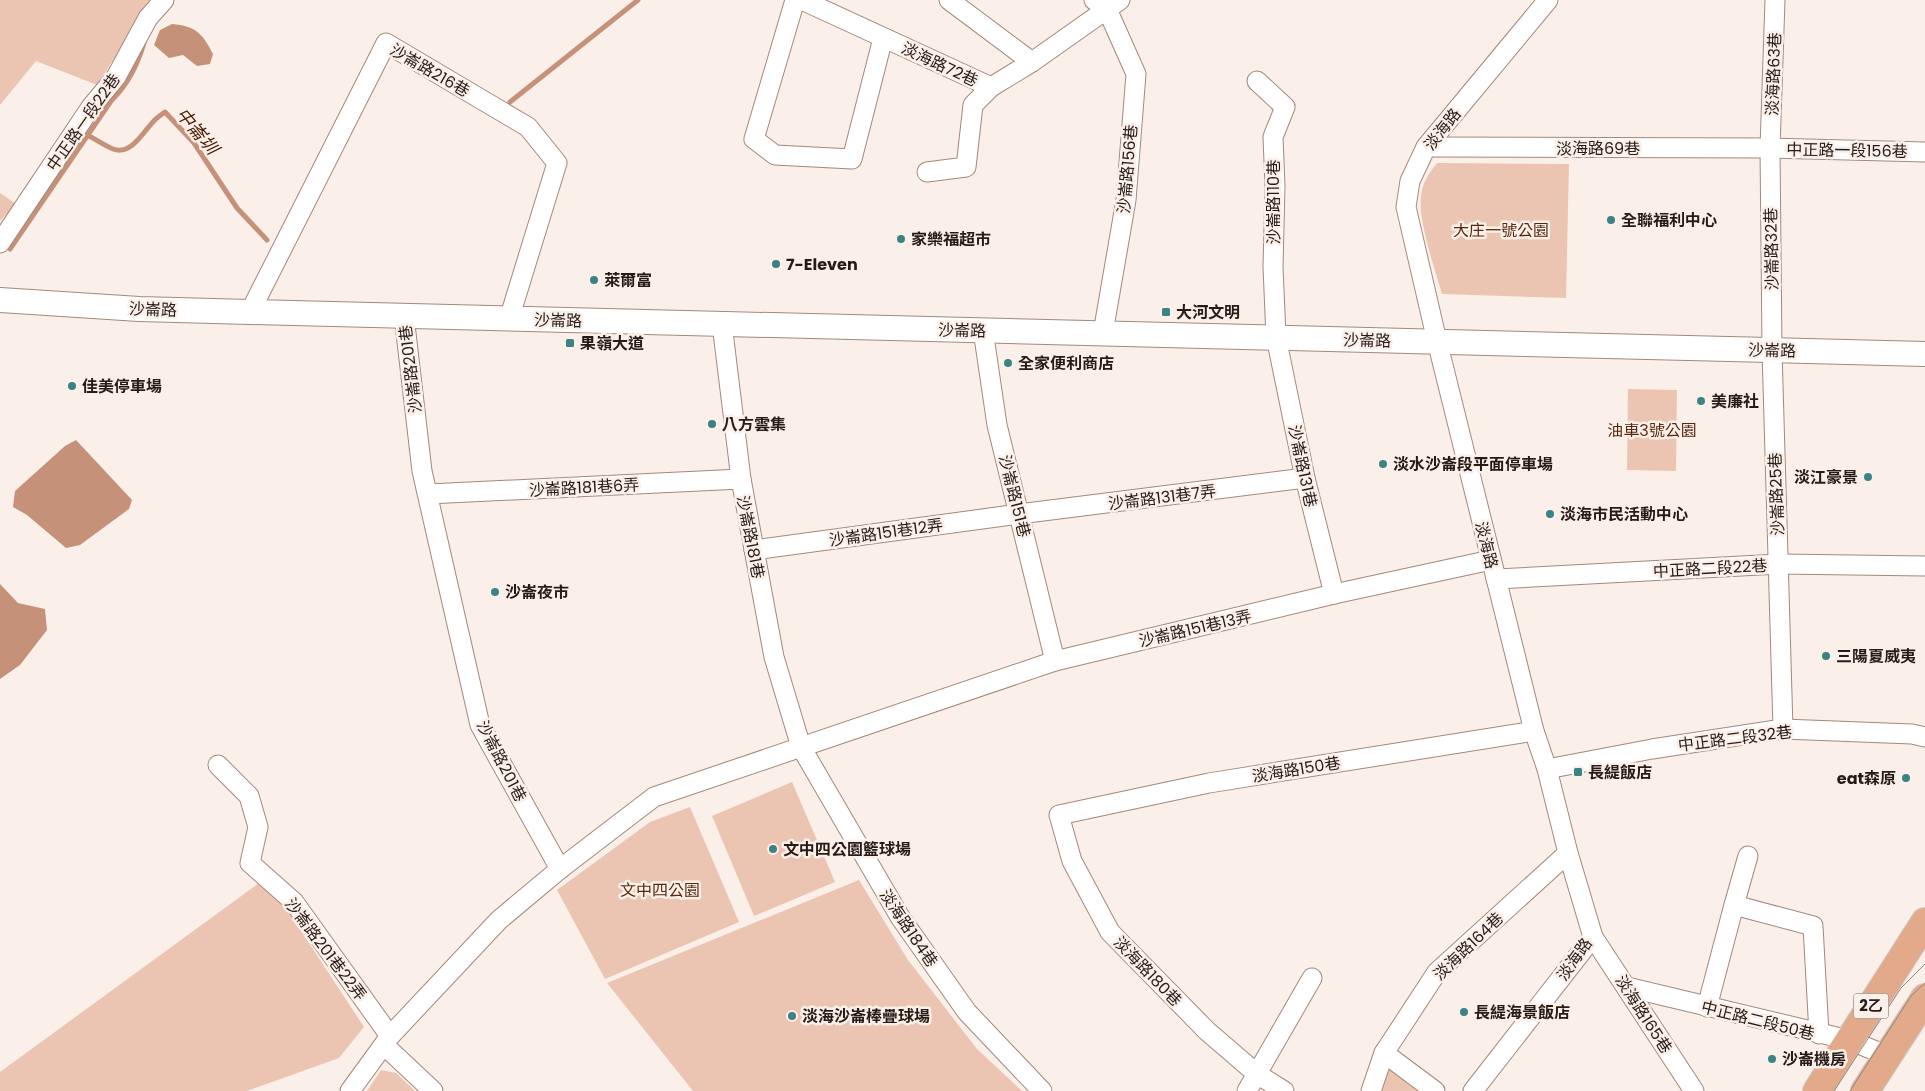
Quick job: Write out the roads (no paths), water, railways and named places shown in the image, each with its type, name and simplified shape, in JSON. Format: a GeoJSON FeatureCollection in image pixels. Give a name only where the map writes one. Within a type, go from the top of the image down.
{"type":"FeatureCollection","features":[{"type":"Feature","properties":{"kind":"main road","name":"2乙"},"geometry":{"type":"LineString","coordinates":[[1817,1091],[1925,922]]}},
{"type":"Feature","properties":{"kind":"main road","name":"2乙"},"geometry":{"type":"LineString","coordinates":[[1865,1091],[1925,998]]}},
{"type":"Feature","properties":{"kind":"street","name":"中正路一段22巷"},"geometry":{"type":"LineString","coordinates":[[0,243],[90,107],[116,77],[148,18],[164,0]]}},
{"type":"Feature","properties":{"kind":"street"},"geometry":{"type":"LineString","coordinates":[[795,0],[754,139],[775,155],[852,159],[883,38]]}},
{"type":"Feature","properties":{"kind":"street","name":"淡海路72巷"},"geometry":{"type":"LineString","coordinates":[[802,0],[990,87],[1032,62],[1107,3]]}},
{"type":"Feature","properties":{"kind":"street"},"geometry":{"type":"LineString","coordinates":[[949,0],[1032,62]]}},
{"type":"Feature","properties":{"kind":"street","name":"淡海路"},"geometry":{"type":"LineString","coordinates":[[1473,1091],[1593,937],[1568,854],[1547,769],[1534,731],[1436,341],[1406,207],[1410,181],[1426,147],[1548,0]]}},
{"type":"Feature","properties":{"kind":"street","name":"淡海路63巷"},"geometry":{"type":"LineString","coordinates":[[1770,148],[1775,0]]}},
{"type":"Feature","properties":{"kind":"street","name":"沙崙路156巷"},"geometry":{"type":"LineString","coordinates":[[1103,333],[1126,200],[1136,74],[1107,3]]}},
{"type":"Feature","properties":{"kind":"street","name":"沙崙路216巷"},"geometry":{"type":"LineString","coordinates":[[250,312],[386,44],[528,128],[556,163],[509,319]]}},
{"type":"Feature","properties":{"kind":"street","name":"沙崙路110巷"},"geometry":{"type":"LineString","coordinates":[[1257,81],[1285,107],[1273,137],[1276,186],[1273,267],[1276,337]]}},
{"type":"Feature","properties":{"kind":"street"},"geometry":{"type":"LineString","coordinates":[[927,172],[966,167],[973,105],[990,87]]}},
{"type":"Feature","properties":{"kind":"street","name":"淡海路69巷"},"geometry":{"type":"LineString","coordinates":[[1426,147],[1770,148]]}},
{"type":"Feature","properties":{"kind":"street","name":"中正路一段156巷"},"geometry":{"type":"LineString","coordinates":[[1770,148],[1925,152]]}},
{"type":"Feature","properties":{"kind":"street","name":"沙崙路32巷"},"geometry":{"type":"LineString","coordinates":[[1770,148],[1772,350]]}},
{"type":"Feature","properties":{"kind":"street","name":"沙崙路"},"geometry":{"type":"LineString","coordinates":[[0,300],[139,309],[1925,354]]}},
{"type":"Feature","properties":{"kind":"street","name":"沙崙路201巷"},"geometry":{"type":"LineString","coordinates":[[404,316],[422,471],[480,725],[560,868]]}},
{"type":"Feature","properties":{"kind":"street","name":"沙崙路181巷"},"geometry":{"type":"LineString","coordinates":[[722,324],[740,480],[774,657],[801,747]]}},
{"type":"Feature","properties":{"kind":"street","name":"沙崙路151巷"},"geometry":{"type":"LineString","coordinates":[[983,330],[997,426],[1055,661]]}},
{"type":"Feature","properties":{"kind":"street","name":"沙崙路131巷"},"geometry":{"type":"LineString","coordinates":[[1276,337],[1305,478],[1334,594]]}},
{"type":"Feature","properties":{"kind":"street","name":"沙崙路25巷"},"geometry":{"type":"LineString","coordinates":[[1772,350],[1783,729]]}},
{"type":"Feature","properties":{"kind":"street","name":"沙崙路131巷7弄"},"geometry":{"type":"LineString","coordinates":[[1019,514],[1305,478]]}},
{"type":"Feature","properties":{"kind":"street","name":"沙崙路181巷6弄"},"geometry":{"type":"LineString","coordinates":[[428,494],[740,480]]}},
{"type":"Feature","properties":{"kind":"street","name":"沙崙路151巷12弄"},"geometry":{"type":"LineString","coordinates":[[754,550],[1019,514]]}},
{"type":"Feature","properties":{"kind":"street","name":"沙崙路151巷13弄"},"geometry":{"type":"LineString","coordinates":[[1055,661],[1334,594],[1491,560]]}},
{"type":"Feature","properties":{"kind":"street","name":"中正路二段22巷"},"geometry":{"type":"LineString","coordinates":[[1496,579],[1779,564],[1925,566]]}},
{"type":"Feature","properties":{"kind":"street"},"geometry":{"type":"LineString","coordinates":[[350,1091],[387,1040],[499,920],[560,868],[654,797],[1055,661]]}},
{"type":"Feature","properties":{"kind":"street","name":"中正路二段32巷"},"geometry":{"type":"LineString","coordinates":[[1547,769],[1652,749],[1783,729],[1912,734],[1925,737]]}},
{"type":"Feature","properties":{"kind":"street","name":"淡海路150巷"},"geometry":{"type":"LineString","coordinates":[[1059,815],[1209,783],[1534,731]]}},
{"type":"Feature","properties":{"kind":"street","name":"淡海路184巷"},"geometry":{"type":"LineString","coordinates":[[801,747],[900,917],[967,1012],[1042,1091]]}},
{"type":"Feature","properties":{"kind":"street","name":"沙崙路201巷22弄"},"geometry":{"type":"LineString","coordinates":[[218,765],[249,796],[258,827],[250,863],[294,902],[387,1040]]}},
{"type":"Feature","properties":{"kind":"street","name":"淡海路180巷"},"geometry":{"type":"LineString","coordinates":[[1059,815],[1072,861],[1110,932],[1207,1031],[1258,1074],[1284,1091]]}},
{"type":"Feature","properties":{"kind":"street","name":"淡海路164巷"},"geometry":{"type":"LineString","coordinates":[[1384,1053],[1437,972],[1568,854]]}},
{"type":"Feature","properties":{"kind":"street"},"geometry":{"type":"LineString","coordinates":[[1707,1007],[1748,856]]}},
{"type":"Feature","properties":{"kind":"street"},"geometry":{"type":"LineString","coordinates":[[1734,904],[1814,926],[1819,1034]]}},
{"type":"Feature","properties":{"kind":"street","name":"淡海路165巷"},"geometry":{"type":"LineString","coordinates":[[1593,937],[1694,1091]]}},
{"type":"Feature","properties":{"kind":"street"},"geometry":{"type":"LineString","coordinates":[[1247,1091],[1312,978]]}},
{"type":"Feature","properties":{"kind":"street","name":"中正路二段50巷"},"geometry":{"type":"LineString","coordinates":[[1627,987],[1849,1040],[1888,1056]]}},
{"type":"Feature","properties":{"kind":"street"},"geometry":{"type":"LineString","coordinates":[[387,1040],[433,1091]]}},
{"type":"Feature","properties":{"kind":"street"},"geometry":{"type":"LineString","coordinates":[[1371,1091],[1384,1053],[1435,1091]]}},
{"type":"Feature","properties":{"kind":"waterway","name":"中崙圳"},"geometry":{"type":"LineString","coordinates":[[510,102],[638,0]]}},
{"type":"Feature","properties":{"kind":"waterway","name":"中崙圳"},"geometry":{"type":"LineString","coordinates":[[10,249],[111,101],[127,81],[135,67],[144,43]]}},
{"type":"Feature","properties":{"kind":"waterway","name":"中崙圳"},"geometry":{"type":"LineString","coordinates":[[89,136],[113,149],[125,149],[136,142],[154,121],[165,112],[194,143],[237,208],[267,240]]}},
{"type":"Feature","properties":{"kind":"tram line"},"geometry":{"type":"LineString","coordinates":[[1834,1091],[1901,988],[1925,964]]}},
{"type":"Feature","properties":{"kind":"tram line"},"geometry":{"type":"LineString","coordinates":[[1850,1091],[1911,996],[1925,983]]}},
{"type":"Feature","properties":{"kind":"place","name":"全聯福利中心"},"geometry":{"type":"Point","coordinates":[1611,220]}},
{"type":"Feature","properties":{"kind":"place","name":"家樂福超市"},"geometry":{"type":"Point","coordinates":[901,239]}},
{"type":"Feature","properties":{"kind":"place","name":"7-Eleven"},"geometry":{"type":"Point","coordinates":[776,264]}},
{"type":"Feature","properties":{"kind":"place","name":"萊爾富"},"geometry":{"type":"Point","coordinates":[594,280]}},
{"type":"Feature","properties":{"kind":"place","name":"大河文明"},"geometry":{"type":"Point","coordinates":[1166,312]}},
{"type":"Feature","properties":{"kind":"place","name":"果嶺大道"},"geometry":{"type":"Point","coordinates":[570,343]}},
{"type":"Feature","properties":{"kind":"place","name":"全家便利商店"},"geometry":{"type":"Point","coordinates":[1008,363]}},
{"type":"Feature","properties":{"kind":"place","name":"佳美停車場"},"geometry":{"type":"Point","coordinates":[72,386]}},
{"type":"Feature","properties":{"kind":"place","name":"美廉社"},"geometry":{"type":"Point","coordinates":[1701,401]}},
{"type":"Feature","properties":{"kind":"place","name":"八方雲集"},"geometry":{"type":"Point","coordinates":[712,424]}},
{"type":"Feature","properties":{"kind":"place","name":"淡水沙崙段平面停車場"},"geometry":{"type":"Point","coordinates":[1383,464]}},
{"type":"Feature","properties":{"kind":"place","name":"淡江豪景"},"geometry":{"type":"Point","coordinates":[1868,477]}},
{"type":"Feature","properties":{"kind":"place","name":"淡海市民活動中心"},"geometry":{"type":"Point","coordinates":[1550,514]}},
{"type":"Feature","properties":{"kind":"place","name":"沙崙夜市"},"geometry":{"type":"Point","coordinates":[495,592]}},
{"type":"Feature","properties":{"kind":"place","name":"三陽夏威夷"},"geometry":{"type":"Point","coordinates":[1826,656]}},
{"type":"Feature","properties":{"kind":"place","name":"長緹飯店"},"geometry":{"type":"Point","coordinates":[1578,772]}},
{"type":"Feature","properties":{"kind":"place","name":"eat森原"},"geometry":{"type":"Point","coordinates":[1906,778]}},
{"type":"Feature","properties":{"kind":"place","name":"文中四公園籃球場"},"geometry":{"type":"Point","coordinates":[773,849]}},
{"type":"Feature","properties":{"kind":"place","name":"長緹海景飯店"},"geometry":{"type":"Point","coordinates":[1464,1012]}},
{"type":"Feature","properties":{"kind":"place","name":"淡海沙崙棒疊球場"},"geometry":{"type":"Point","coordinates":[792,1016]}},
{"type":"Feature","properties":{"kind":"place","name":"沙崙機房"},"geometry":{"type":"Point","coordinates":[1772,1059]}},
{"type":"Feature","properties":{"kind":"park label","name":"大庄一號公園"},"geometry":{"type":"Point","coordinates":[1501,230]}},
{"type":"Feature","properties":{"kind":"park label","name":"油車3號公園"},"geometry":{"type":"Point","coordinates":[1652,430]}},
{"type":"Feature","properties":{"kind":"park label","name":"文中四公園"},"geometry":{"type":"Point","coordinates":[660,890]}}]}
